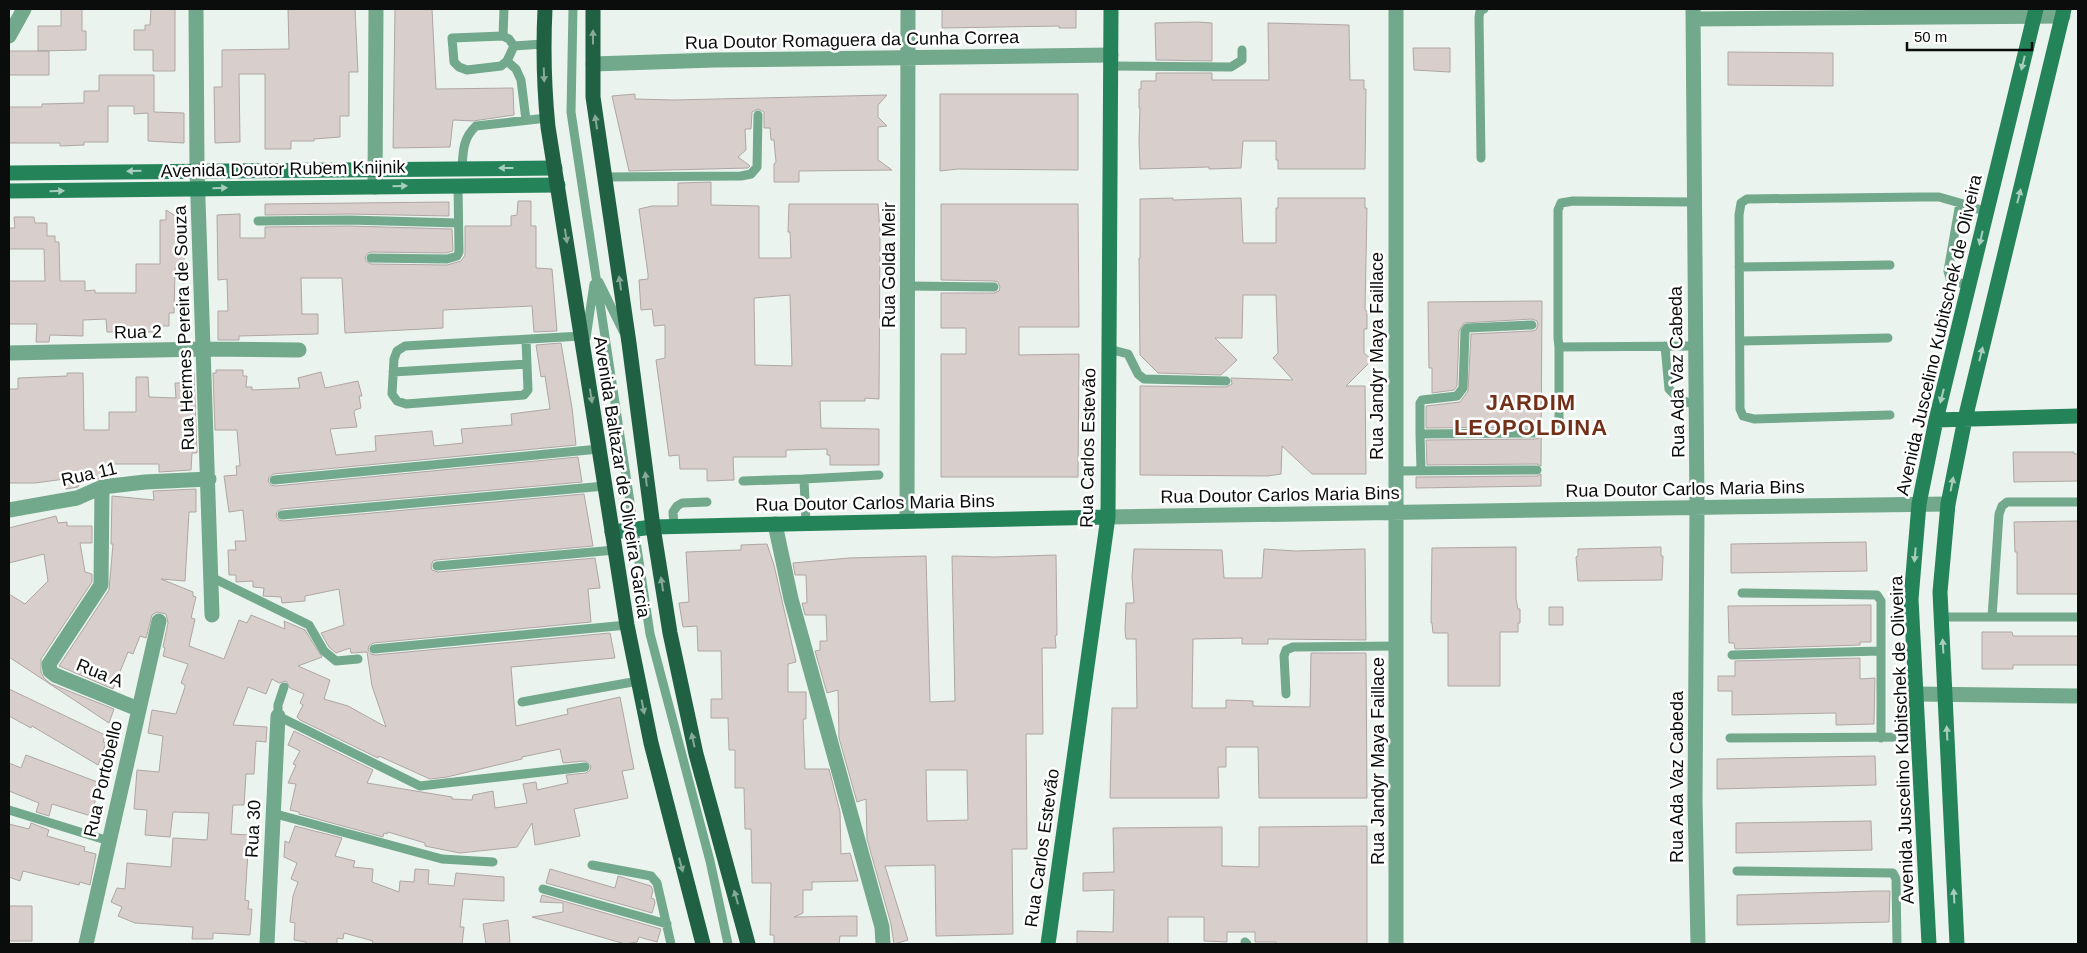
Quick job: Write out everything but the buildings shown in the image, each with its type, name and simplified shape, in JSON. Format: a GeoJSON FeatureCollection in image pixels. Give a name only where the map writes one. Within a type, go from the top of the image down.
{"type":"FeatureCollection","features":[{"type":"Feature","properties":{"kind":"main road","name":"Avenida Baltazar de Oliveira Garcia"},"geometry":{"type":"LineString","coordinates":[[545,9],[543,44],[547,118],[626,625],[650,743],[703,944]]}},
{"type":"Feature","properties":{"kind":"main road","name":"Avenida Baltazar de Oliveira Garcia"},"geometry":{"type":"LineString","coordinates":[[593,9],[593,97],[629,343],[652,527],[670,632],[696,754],[748,944]]}},
{"type":"Feature","properties":{"kind":"street"},"geometry":{"type":"LineString","coordinates":[[9,36],[24,9]]}},
{"type":"Feature","properties":{"kind":"street","name":"Rua Hermes Pereira de Souza"},"geometry":{"type":"LineString","coordinates":[[196,9],[197,170],[209,479],[212,615]]}},
{"type":"Feature","properties":{"kind":"street"},"geometry":{"type":"LineString","coordinates":[[375,187],[376,9]]}},
{"type":"Feature","properties":{"kind":"street","name":"Rua Golda Meir"},"geometry":{"type":"LineString","coordinates":[[907,521],[908,9]]}},
{"type":"Feature","properties":{"kind":"street","name":"Rua Carlos Estevão"},"geometry":{"type":"LineString","coordinates":[[1048,944],[1108,517],[1111,9]]}},
{"type":"Feature","properties":{"kind":"street","name":"Rua Jandyr Maya Faillace"},"geometry":{"type":"LineString","coordinates":[[1396,9],[1396,944]]}},
{"type":"Feature","properties":{"kind":"street","name":"Avenida Juscelino Kubitschek de Oliveira"},"geometry":{"type":"LineString","coordinates":[[1929,944],[1911,599],[1919,504],[1936,420],[2035,12]]}},
{"type":"Feature","properties":{"kind":"street"},"geometry":{"type":"LineString","coordinates":[[1693,14],[2064,12],[1965,419],[1948,504],[1940,592],[1956,944]]}},
{"type":"Feature","properties":{"kind":"street","name":"Rua Ada Vaz Cabeda"},"geometry":{"type":"LineString","coordinates":[[1693,14],[1693,202],[1697,508],[1695,802],[1698,944]]}},
{"type":"Feature","properties":{"kind":"street","name":"Rua Doutor Romaguera da Cunha Correa"},"geometry":{"type":"LineString","coordinates":[[593,64],[908,57],[1111,61]]}},
{"type":"Feature","properties":{"kind":"street","name":"Avenida Doutor Rubem Knijnik"},"geometry":{"type":"LineString","coordinates":[[9,173],[555,168]]}},
{"type":"Feature","properties":{"kind":"street","name":"Avenida Doutor Rubem Knijnik"},"geometry":{"type":"LineString","coordinates":[[9,191],[558,185]]}},
{"type":"Feature","properties":{"kind":"street","name":"Rua 2"},"geometry":{"type":"LineString","coordinates":[[9,353],[204,349],[299,350]]}},
{"type":"Feature","properties":{"kind":"street"},"geometry":{"type":"LineString","coordinates":[[1936,420],[2078,416]]}},
{"type":"Feature","properties":{"kind":"street","name":"Rua 11"},"geometry":{"type":"LineString","coordinates":[[9,510],[76,498],[102,487],[145,482],[209,479]]}},
{"type":"Feature","properties":{"kind":"street","name":"Rua A"},"geometry":{"type":"LineString","coordinates":[[102,487],[101,585],[49,664],[50,670],[55,675],[138,709]]}},
{"type":"Feature","properties":{"kind":"street","name":"Rua Doutor Carlos Maria Bins"},"geometry":{"type":"LineString","coordinates":[[612,532],[652,527],[907,521],[1396,511],[1948,504]]}},
{"type":"Feature","properties":{"kind":"street"},"geometry":{"type":"LineString","coordinates":[[775,524],[791,599],[882,927],[883,944]]}},
{"type":"Feature","properties":{"kind":"street","name":"Rua Portobello"},"geometry":{"type":"LineString","coordinates":[[86,944],[159,621]]}},
{"type":"Feature","properties":{"kind":"street"},"geometry":{"type":"LineString","coordinates":[[1916,694],[2078,696]]}},
{"type":"Feature","properties":{"kind":"street","name":"Rua 30"},"geometry":{"type":"LineString","coordinates":[[267,944],[278,716]]}},
{"type":"Feature","properties":{"kind":"lane"},"geometry":{"type":"LineString","coordinates":[[502,36],[504,9]]}},
{"type":"Feature","properties":{"kind":"lane"},"geometry":{"type":"LineString","coordinates":[[573,9],[571,112],[650,634],[710,861],[728,944]]}},
{"type":"Feature","properties":{"kind":"lane"},"geometry":{"type":"LineString","coordinates":[[1481,158],[1479,17],[1480,11],[1484,9]]}},
{"type":"Feature","properties":{"kind":"lane"},"geometry":{"type":"LineString","coordinates":[[502,36],[509,39],[514,46],[507,61],[501,66],[467,70],[459,67],[454,62],[452,38],[502,36]]}},
{"type":"Feature","properties":{"kind":"lane"},"geometry":{"type":"LineString","coordinates":[[514,46],[543,44]]}},
{"type":"Feature","properties":{"kind":"lane"},"geometry":{"type":"LineString","coordinates":[[1111,61],[1231,67],[1242,60],[1242,50]]}},
{"type":"Feature","properties":{"kind":"lane"},"geometry":{"type":"LineString","coordinates":[[507,61],[516,69],[521,80],[526,120]]}},
{"type":"Feature","properties":{"kind":"lane"},"geometry":{"type":"LineString","coordinates":[[604,177],[741,176],[751,174],[757,167],[758,115]]}},
{"type":"Feature","properties":{"kind":"lane"},"geometry":{"type":"LineString","coordinates":[[462,168],[464,144],[468,133],[476,126],[547,118]]}},
{"type":"Feature","properties":{"kind":"lane"},"geometry":{"type":"LineString","coordinates":[[370,258],[453,258],[459,252],[458,186]]}},
{"type":"Feature","properties":{"kind":"lane"},"geometry":{"type":"LineString","coordinates":[[1890,415],[1754,419],[1743,416],[1740,408],[1739,215],[1741,203],[1747,199],[1921,197],[1939,198],[1987,212]]}},
{"type":"Feature","properties":{"kind":"lane"},"geometry":{"type":"LineString","coordinates":[[1559,424],[1558,210],[1561,203],[1573,201],[1693,202]]}},
{"type":"Feature","properties":{"kind":"lane"},"geometry":{"type":"LineString","coordinates":[[1960,203],[1948,271],[1950,278],[1969,287]]}},
{"type":"Feature","properties":{"kind":"lane"},"geometry":{"type":"LineString","coordinates":[[258,221],[349,220],[458,223]]}},
{"type":"Feature","properties":{"kind":"lane"},"geometry":{"type":"LineString","coordinates":[[1739,267],[1890,265]]}},
{"type":"Feature","properties":{"kind":"lane"},"geometry":{"type":"LineString","coordinates":[[595,274],[629,343]]}},
{"type":"Feature","properties":{"kind":"lane"},"geometry":{"type":"LineString","coordinates":[[526,340],[528,390],[524,395],[406,404],[397,401],[392,394],[394,359],[397,351],[405,346],[526,340],[583,343],[595,274]]}},
{"type":"Feature","properties":{"kind":"lane"},"geometry":{"type":"LineString","coordinates":[[908,286],[994,287]]}},
{"type":"Feature","properties":{"kind":"lane"},"geometry":{"type":"LineString","coordinates":[[1421,470],[1420,403],[1422,400],[1457,396],[1464,388],[1466,328],[1532,325]]}},
{"type":"Feature","properties":{"kind":"lane"},"geometry":{"type":"LineString","coordinates":[[1740,341],[1888,338]]}},
{"type":"Feature","properties":{"kind":"lane"},"geometry":{"type":"LineString","coordinates":[[1559,346],[1695,346]]}},
{"type":"Feature","properties":{"kind":"lane"},"geometry":{"type":"LineString","coordinates":[[1665,346],[1669,389],[1678,398],[1696,406]]}},
{"type":"Feature","properties":{"kind":"lane"},"geometry":{"type":"LineString","coordinates":[[1109,349],[1128,354],[1138,374],[1144,379],[1226,381]]}},
{"type":"Feature","properties":{"kind":"lane"},"geometry":{"type":"LineString","coordinates":[[393,372],[527,364]]}},
{"type":"Feature","properties":{"kind":"lane"},"geometry":{"type":"LineString","coordinates":[[1420,434],[1535,432]]}},
{"type":"Feature","properties":{"kind":"lane"},"geometry":{"type":"LineString","coordinates":[[274,480],[599,449]]}},
{"type":"Feature","properties":{"kind":"lane"},"geometry":{"type":"LineString","coordinates":[[1395,471],[1537,470]]}},
{"type":"Feature","properties":{"kind":"lane"},"geometry":{"type":"LineString","coordinates":[[743,481],[879,475]]}},
{"type":"Feature","properties":{"kind":"lane"},"geometry":{"type":"LineString","coordinates":[[804,479],[806,524]]}},
{"type":"Feature","properties":{"kind":"lane"},"geometry":{"type":"LineString","coordinates":[[282,515],[605,486]]}},
{"type":"Feature","properties":{"kind":"lane"},"geometry":{"type":"LineString","coordinates":[[674,527],[676,506],[682,503],[707,502]]}},
{"type":"Feature","properties":{"kind":"lane"},"geometry":{"type":"LineString","coordinates":[[1992,617],[1999,514],[2002,506],[2007,502],[2078,502]]}},
{"type":"Feature","properties":{"kind":"lane"},"geometry":{"type":"LineString","coordinates":[[437,566],[615,550]]}},
{"type":"Feature","properties":{"kind":"lane"},"geometry":{"type":"LineString","coordinates":[[211,577],[309,624],[324,651],[336,661],[358,659]]}},
{"type":"Feature","properties":{"kind":"lane"},"geometry":{"type":"LineString","coordinates":[[1742,594],[1877,595],[1881,601],[1881,738]]}},
{"type":"Feature","properties":{"kind":"lane"},"geometry":{"type":"LineString","coordinates":[[1941,617],[2078,617]]}},
{"type":"Feature","properties":{"kind":"lane"},"geometry":{"type":"LineString","coordinates":[[374,649],[626,625]]}},
{"type":"Feature","properties":{"kind":"lane"},"geometry":{"type":"LineString","coordinates":[[1286,694],[1284,656],[1286,650],[1293,647],[1397,646]]}},
{"type":"Feature","properties":{"kind":"lane"},"geometry":{"type":"LineString","coordinates":[[1732,654],[1881,651]]}},
{"type":"Feature","properties":{"kind":"lane"},"geometry":{"type":"LineString","coordinates":[[522,702],[638,681]]}},
{"type":"Feature","properties":{"kind":"lane"},"geometry":{"type":"LineString","coordinates":[[284,687],[278,705],[278,716],[420,786],[585,767]]}},
{"type":"Feature","properties":{"kind":"lane"},"geometry":{"type":"LineString","coordinates":[[1730,738],[1918,737]]}},
{"type":"Feature","properties":{"kind":"lane"},"geometry":{"type":"LineString","coordinates":[[9,810],[109,841]]}},
{"type":"Feature","properties":{"kind":"lane"},"geometry":{"type":"LineString","coordinates":[[272,813],[442,859],[493,862]]}},
{"type":"Feature","properties":{"kind":"lane"},"geometry":{"type":"LineString","coordinates":[[592,864],[651,876],[657,882],[672,944]]}},
{"type":"Feature","properties":{"kind":"lane"},"geometry":{"type":"LineString","coordinates":[[1737,871],[1893,873],[1896,879],[1898,944]]}},
{"type":"Feature","properties":{"kind":"lane"},"geometry":{"type":"LineString","coordinates":[[543,889],[667,924]]}},
{"type":"Feature","properties":{"kind":"district","name":"JARDIM LEOPOLDINA"},"geometry":{"type":"Point","coordinates":[1531,415]}}]}
